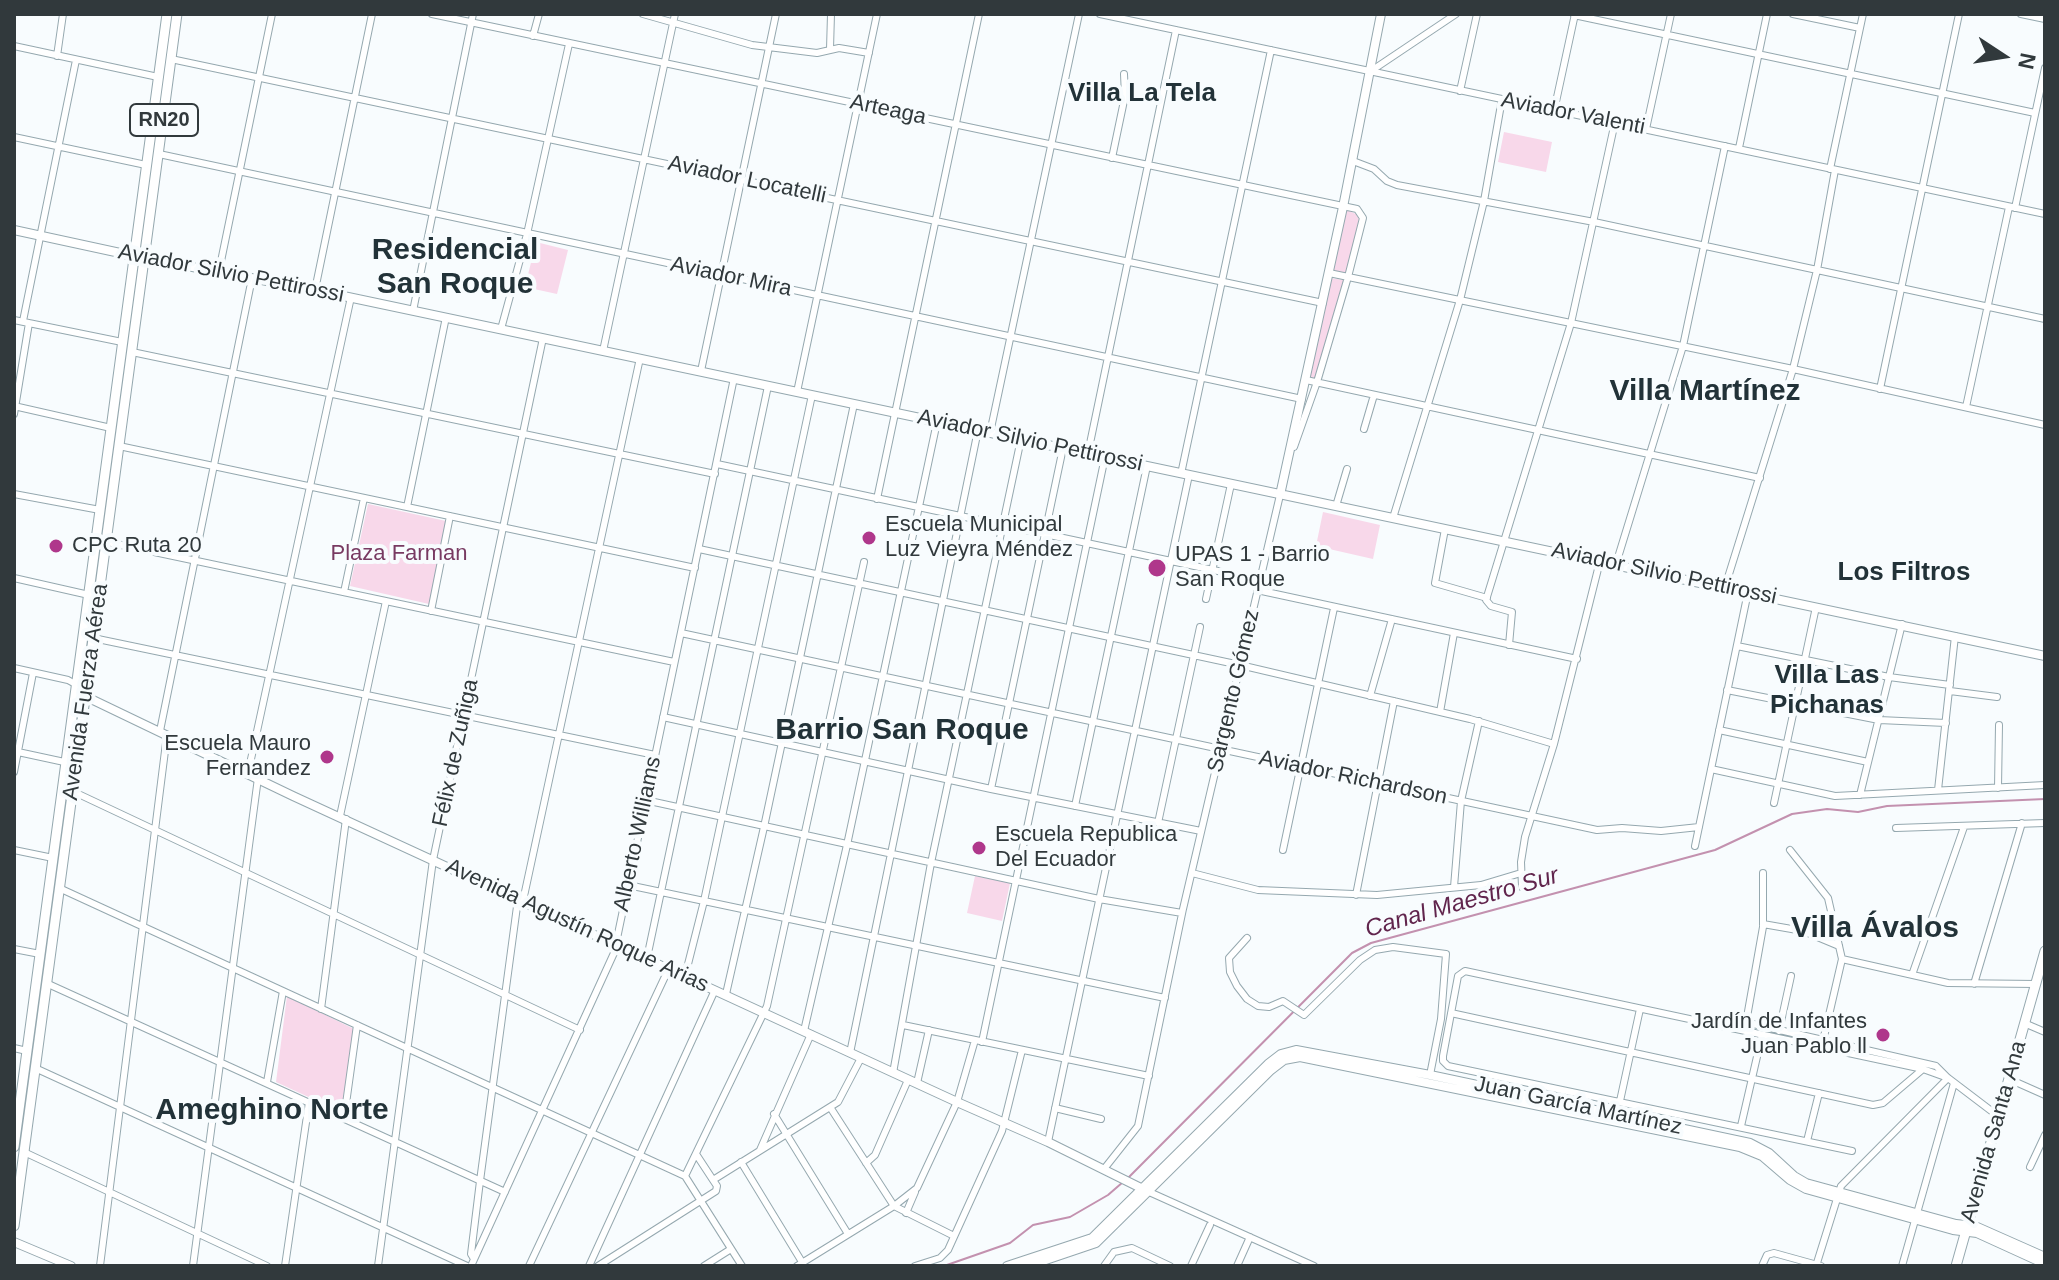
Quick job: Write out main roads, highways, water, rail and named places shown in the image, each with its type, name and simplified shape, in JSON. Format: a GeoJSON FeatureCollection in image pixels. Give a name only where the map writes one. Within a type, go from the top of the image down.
{"type":"FeatureCollection","features":[{"type":"Feature","properties":{"kind":"main road","name":"Avenida Fuerza Aérea"},"geometry":{"type":"LineString","coordinates":[[17,1148],[35,1068],[72,791],[77,685],[167,14]]}},
{"type":"Feature","properties":{"kind":"main road","name":"Avenida Fuerza Aérea"},"geometry":{"type":"LineString","coordinates":[[14,1226],[17,1097],[27,1051],[53,858],[86,696],[177,14]]}},
{"type":"Feature","properties":{"kind":"main road","name":"Sargento Gómez"},"geometry":{"type":"LineString","coordinates":[[1280,495],[1353,161],[1381,14]]}},
{"type":"Feature","properties":{"kind":"main road","name":"Aviador Silvio Pettirossi"},"geometry":{"type":"LineString","coordinates":[[14,230],[351,297],[2045,656]]}},
{"type":"Feature","properties":{"kind":"main road"},"geometry":{"type":"LineString","coordinates":[[105,475],[100,538],[107,542]]}},
{"type":"Feature","properties":{"kind":"main road","name":"Avenida Agustín Roque Arias"},"geometry":{"type":"LineString","coordinates":[[77,685],[86,696],[258,778],[1144,1189]]}},
{"type":"Feature","properties":{"kind":"main road","name":"Avenida Santa Ana"},"geometry":{"type":"LineString","coordinates":[[1956,1266],[2024,1023],[2040,979],[2045,951]]}},
{"type":"Feature","properties":{"kind":"main road","name":"Juan García Martínez"},"geometry":{"type":"LineString","coordinates":[[1144,1189],[1268,1064],[1286,1052],[1306,1051],[1750,1143],[1769,1153],[1800,1180],[1837,1195]]}},
{"type":"Feature","properties":{"kind":"main road","name":"Juan García Martínez"},"geometry":{"type":"LineString","coordinates":[[1144,1189],[1271,1070],[1284,1060],[1300,1057],[1740,1147],[1762,1156],[1798,1186],[1967,1228],[2045,1264]]}},
{"type":"Feature","properties":{"kind":"main road"},"geometry":{"type":"LineString","coordinates":[[1007,1266],[1092,1238],[1144,1189]]}},
{"type":"Feature","properties":{"kind":"main road"},"geometry":{"type":"LineString","coordinates":[[1028,1266],[1091,1246],[1144,1189]]}},
{"type":"Feature","properties":{"kind":"main road","name":"Juan García Martínez"},"geometry":{"type":"LineString","coordinates":[[1967,1228],[1979,1227],[2045,1257]]}},
{"type":"Feature","properties":{"kind":"main road"},"geometry":{"type":"LineString","coordinates":[[14,1242],[71,1266]]}},
{"type":"Feature","properties":{"kind":"waterway","name":"Canal Maestro Sur"},"geometry":{"type":"LineString","coordinates":[[1128,1178],[1352,953],[1371,943],[1715,850],[1792,814],[1827,809],[1858,812],[1887,806],[2045,799]]}},
{"type":"Feature","properties":{"kind":"waterway","name":"Canal Maestro Sur"},"geometry":{"type":"LineString","coordinates":[[944,1266],[1010,1243],[1033,1225],[1070,1217],[1108,1195],[1123,1182]]}},
{"type":"Feature","properties":{"kind":"place","name":"Escuela Municipal Luz Vieyra Méndez"},"geometry":{"type":"Point","coordinates":[869,538]}},
{"type":"Feature","properties":{"kind":"place","name":"CPC Ruta 20"},"geometry":{"type":"Point","coordinates":[56,546]}},
{"type":"Feature","properties":{"kind":"place","name":"UPAS 1 - Barrio San Roque"},"geometry":{"type":"Point","coordinates":[1157,568]}},
{"type":"Feature","properties":{"kind":"place","name":"Escuela Mauro Fernandez"},"geometry":{"type":"Point","coordinates":[327,757]}},
{"type":"Feature","properties":{"kind":"place","name":"Escuela Republica Del Ecuador"},"geometry":{"type":"Point","coordinates":[979,848]}},
{"type":"Feature","properties":{"kind":"place","name":"Jardín de Infantes Juan Pablo ll"},"geometry":{"type":"Point","coordinates":[1883,1035]}},
{"type":"Feature","properties":{"kind":"district","name":"Villa La Tela"},"geometry":{"type":"Point","coordinates":[1142,94]}},
{"type":"Feature","properties":{"kind":"district","name":"Residencial San Roque"},"geometry":{"type":"Point","coordinates":[455,268]}},
{"type":"Feature","properties":{"kind":"district","name":"Villa Martínez"},"geometry":{"type":"Point","coordinates":[1705,392]}},
{"type":"Feature","properties":{"kind":"district","name":"Los Filtros"},"geometry":{"type":"Point","coordinates":[1904,573]}},
{"type":"Feature","properties":{"kind":"district","name":"Villa Las Pichanas"},"geometry":{"type":"Point","coordinates":[1827,691]}},
{"type":"Feature","properties":{"kind":"district","name":"Barrio San Roque"},"geometry":{"type":"Point","coordinates":[902,731]}},
{"type":"Feature","properties":{"kind":"district","name":"Villa Ávalos"},"geometry":{"type":"Point","coordinates":[1875,929]}},
{"type":"Feature","properties":{"kind":"district","name":"Ameghino Norte"},"geometry":{"type":"Point","coordinates":[272,1111]}},
{"type":"Feature","properties":{"kind":"park label","name":"Plaza Farman"},"geometry":{"type":"Point","coordinates":[399,554]}}]}
